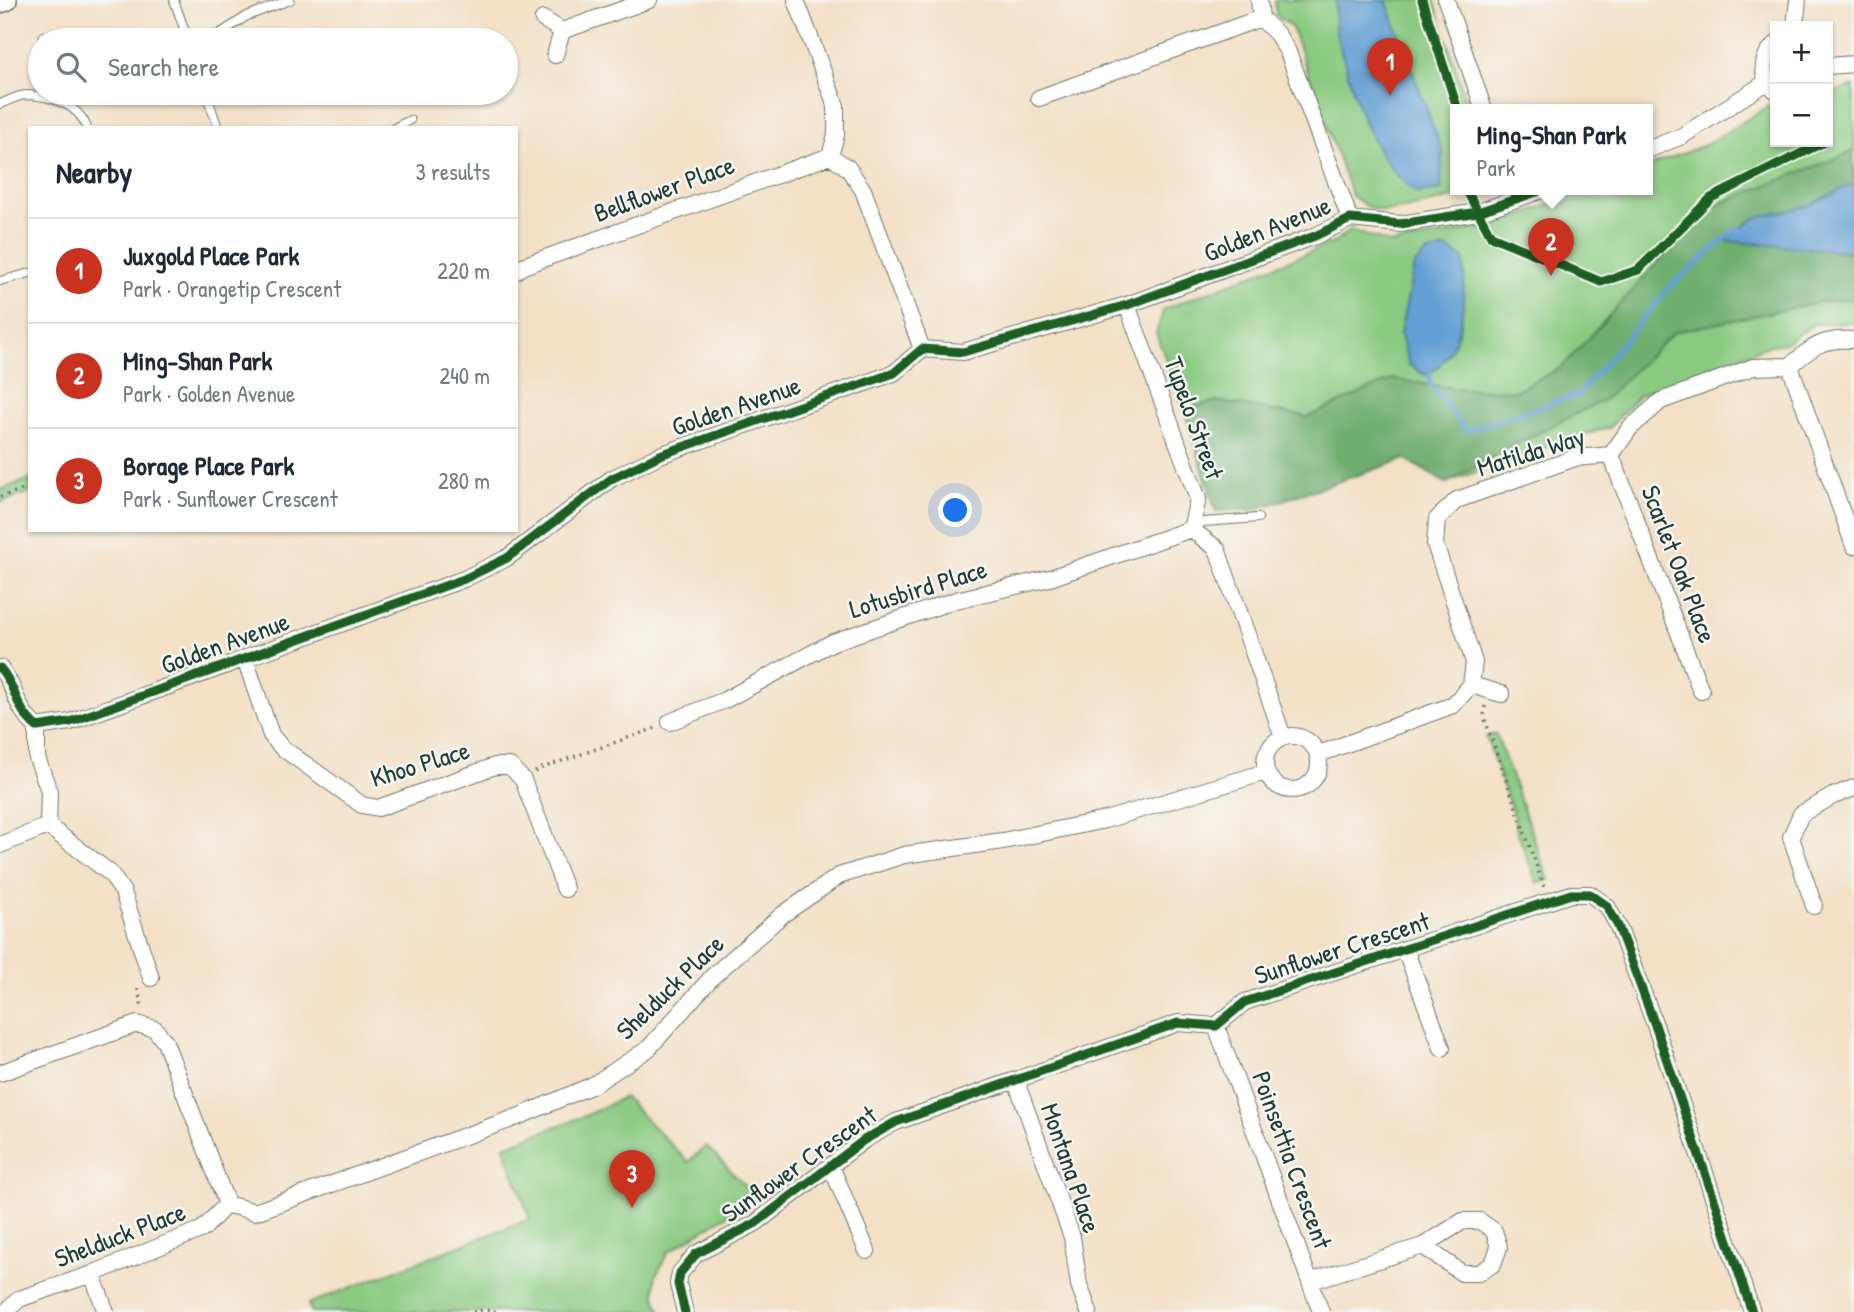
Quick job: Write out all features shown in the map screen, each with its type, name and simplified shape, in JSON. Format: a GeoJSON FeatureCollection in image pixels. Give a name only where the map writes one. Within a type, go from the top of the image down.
{"type":"FeatureCollection","features":[{"type":"Feature","properties":{"kind":"street"},"geometry":{"type":"LineString","coordinates":[[0,2],[6,0]]}},
{"type":"Feature","properties":{"kind":"street"},"geometry":{"type":"LineString","coordinates":[[562,31],[649,0]]}},
{"type":"Feature","properties":{"kind":"street"},"geometry":{"type":"LineString","coordinates":[[796,0],[836,106],[836,135],[830,156],[848,168],[863,190],[922,349]]}},
{"type":"Feature","properties":{"kind":"street"},"geometry":{"type":"LineString","coordinates":[[1259,0],[1261,18],[1277,34],[1288,52],[1350,219]]}},
{"type":"Feature","properties":{"kind":"street"},"geometry":{"type":"LineString","coordinates":[[1446,0],[1482,104]]}},
{"type":"Feature","properties":{"kind":"street"},"geometry":{"type":"LineString","coordinates":[[1796,21],[1798,0]]}},
{"type":"Feature","properties":{"kind":"street"},"geometry":{"type":"LineString","coordinates":[[1039,98],[1261,18]]}},
{"type":"Feature","properties":{"kind":"street"},"geometry":{"type":"LineString","coordinates":[[543,19],[562,31]]}},
{"type":"Feature","properties":{"kind":"street"},"geometry":{"type":"LineString","coordinates":[[555,55],[562,31]]}},
{"type":"Feature","properties":{"kind":"street"},"geometry":{"type":"LineString","coordinates":[[1770,50],[1763,65],[1770,83]]}},
{"type":"Feature","properties":{"kind":"street"},"geometry":{"type":"LineString","coordinates":[[1833,66],[1854,64]]}},
{"type":"Feature","properties":{"kind":"street"},"geometry":{"type":"LineString","coordinates":[[1653,148],[1682,136],[1770,87]]}},
{"type":"Feature","properties":{"kind":"street","name":"Bellflower Place"},"geometry":{"type":"LineString","coordinates":[[518,270],[830,156]]}},
{"type":"Feature","properties":{"kind":"street","name":"Golden Avenue"},"geometry":{"type":"LineString","coordinates":[[37,727],[70,722],[464,579],[507,558],[611,480],[660,455],[894,373],[922,349],[963,352],[1127,305],[1315,236],[1350,219],[1400,224],[1478,212],[1514,195]]}},
{"type":"Feature","properties":{"kind":"street","name":"Tupelo Street"},"geometry":{"type":"LineString","coordinates":[[1127,305],[1198,499],[1191,529]]}},
{"type":"Feature","properties":{"kind":"street"},"geometry":{"type":"LineString","coordinates":[[1854,340],[1834,339],[1812,346],[1790,366],[1854,546]]}},
{"type":"Feature","properties":{"kind":"street","name":"Matilda Way"},"geometry":{"type":"LineString","coordinates":[[1471,685],[1474,662],[1435,544],[1437,519],[1457,500],[1575,458],[1611,455],[1630,428],[1661,401],[1753,367],[1790,366]]}},
{"type":"Feature","properties":{"kind":"street","name":"Scarlet Oak Place"},"geometry":{"type":"LineString","coordinates":[[1611,455],[1701,691]]}},
{"type":"Feature","properties":{"kind":"street"},"geometry":{"type":"LineString","coordinates":[[1191,529],[1217,549],[1283,737]]}},
{"type":"Feature","properties":{"kind":"street","name":"Lotusbird Place"},"geometry":{"type":"LineString","coordinates":[[670,722],[725,700],[833,642],[956,600],[1050,578],[1191,529]]}},
{"type":"Feature","properties":{"kind":"street","name":"Khoo Place"},"geometry":{"type":"LineString","coordinates":[[245,659],[271,735],[281,747],[362,805],[378,808],[495,765],[510,766],[523,780]]}},
{"type":"Feature","properties":{"kind":"street"},"geometry":{"type":"LineString","coordinates":[[0,668],[24,717],[37,727],[37,758],[49,791],[48,826]]}},
{"type":"Feature","properties":{"kind":"street"},"geometry":{"type":"LineString","coordinates":[[1319,754],[1453,705],[1471,685],[1494,692]]}},
{"type":"Feature","properties":{"kind":"street"},"geometry":{"type":"LineString","coordinates":[[1301,736],[1308,740],[1319,754],[1320,762],[1315,779],[1301,789],[1293,790],[1276,785],[1266,772],[1266,755],[1276,741],[1283,737],[1301,736]]}},
{"type":"Feature","properties":{"kind":"street","name":"Shelduck Place"},"geometry":{"type":"LineString","coordinates":[[6,1312],[19,1299],[92,1274],[203,1229],[227,1204],[255,1212],[520,1116],[593,1086],[648,1049],[713,976],[782,915],[839,876],[904,855],[1003,841],[1105,820],[1266,772]]}},
{"type":"Feature","properties":{"kind":"street"},"geometry":{"type":"LineString","coordinates":[[523,780],[565,889]]}},
{"type":"Feature","properties":{"kind":"street"},"geometry":{"type":"LineString","coordinates":[[1814,906],[1791,837],[1801,814],[1854,788]]}},
{"type":"Feature","properties":{"kind":"street"},"geometry":{"type":"LineString","coordinates":[[0,845],[48,826]]}},
{"type":"Feature","properties":{"kind":"street"},"geometry":{"type":"LineString","coordinates":[[48,826],[110,873],[122,892],[151,978]]}},
{"type":"Feature","properties":{"kind":"street","name":"Sunflower Crescent"},"geometry":{"type":"LineString","coordinates":[[685,1312],[678,1284],[680,1273],[696,1254],[756,1223],[864,1140],[896,1122],[1178,1023],[1216,1026],[1245,1002],[1571,894],[1590,894],[1607,905],[1618,926],[1655,1025],[1752,1312]]}},
{"type":"Feature","properties":{"kind":"street"},"geometry":{"type":"LineString","coordinates":[[1405,949],[1442,1048]]}},
{"type":"Feature","properties":{"kind":"street"},"geometry":{"type":"LineString","coordinates":[[0,1073],[137,1024],[155,1029],[165,1042],[227,1204]]}},
{"type":"Feature","properties":{"kind":"street","name":"Poinsettia Crescent"},"geometry":{"type":"LineString","coordinates":[[1216,1026],[1321,1312]]}},
{"type":"Feature","properties":{"kind":"street","name":"Montana Place"},"geometry":{"type":"LineString","coordinates":[[1016,1082],[1072,1237],[1079,1285],[1088,1312]]}},
{"type":"Feature","properties":{"kind":"street"},"geometry":{"type":"LineString","coordinates":[[831,1166],[867,1251]]}},
{"type":"Feature","properties":{"kind":"street"},"geometry":{"type":"LineString","coordinates":[[1311,1281],[1423,1246],[1463,1220],[1480,1221],[1494,1231],[1499,1247],[1493,1264],[1486,1269],[1479,1273],[1462,1273],[1423,1246]]}},
{"type":"Feature","properties":{"kind":"street"},"geometry":{"type":"LineString","coordinates":[[92,1274],[106,1312]]}},
{"type":"Feature","properties":{"kind":"lane"},"geometry":{"type":"LineString","coordinates":[[174,0],[184,28]]}},
{"type":"Feature","properties":{"kind":"lane"},"geometry":{"type":"LineString","coordinates":[[228,28],[247,16],[290,0]]}},
{"type":"Feature","properties":{"kind":"lane"},"geometry":{"type":"LineString","coordinates":[[0,104],[28,96]]}},
{"type":"Feature","properties":{"kind":"lane"},"geometry":{"type":"LineString","coordinates":[[68,105],[84,119],[86,126]]}},
{"type":"Feature","properties":{"kind":"lane"},"geometry":{"type":"LineString","coordinates":[[210,105],[217,126]]}},
{"type":"Feature","properties":{"kind":"lane"},"geometry":{"type":"LineString","coordinates":[[398,126],[410,120]]}},
{"type":"Feature","properties":{"kind":"lane"},"geometry":{"type":"LineString","coordinates":[[0,281],[28,274]]}},
{"type":"Feature","properties":{"kind":"lane"},"geometry":{"type":"LineString","coordinates":[[1191,529],[1204,522],[1258,518]]}},
{"type":"Feature","properties":{"kind":"path"},"geometry":{"type":"LineString","coordinates":[[0,497],[28,488]]}},
{"type":"Feature","properties":{"kind":"path"},"geometry":{"type":"LineString","coordinates":[[1494,692],[1484,717],[1549,901]]}},
{"type":"Feature","properties":{"kind":"path"},"geometry":{"type":"LineString","coordinates":[[523,780],[541,768],[670,722]]}},
{"type":"Feature","properties":{"kind":"path"},"geometry":{"type":"LineString","coordinates":[[137,1024],[143,1007],[138,985],[151,978]]}},
{"type":"Feature","properties":{"kind":"path"},"geometry":{"type":"LineString","coordinates":[[472,1312],[499,1312]]}},
{"type":"Feature","properties":{"kind":"green space"},"geometry":{"type":"Polygon","coordinates":[[[1275,0],[1434,0],[1467,104],[1450,104],[1450,195],[1459,195],[1390,211],[1374,209],[1352,196],[1292,28],[1276,15],[1275,0]]]}},
{"type":"Feature","properties":{"kind":"green space"},"geometry":{"type":"Polygon","coordinates":[[[1854,86],[1854,323],[1814,324],[1785,343],[1770,345],[1639,395],[1609,428],[1577,436],[1446,483],[1405,459],[1256,509],[1216,511],[1184,409],[1156,333],[1164,309],[1336,242],[1349,230],[1392,244],[1498,225],[1573,195],[1653,195],[1653,165],[1705,145],[1769,106],[1770,147],[1833,147],[1833,93],[1854,86]]]}},
{"type":"Feature","properties":{"kind":"green space"},"geometry":{"type":"Polygon","coordinates":[[[1854,151],[1854,299],[1827,301],[1674,332],[1604,400],[1446,483],[1405,459],[1256,509],[1216,511],[1184,409],[1217,401],[1308,417],[1392,379],[1453,388],[1514,391],[1561,368],[1708,208],[1854,151]]]}},
{"type":"Feature","properties":{"kind":"green space"},"geometry":{"type":"Polygon","coordinates":[[[28,480],[28,493],[0,503],[0,490],[28,480]]]}},
{"type":"Feature","properties":{"kind":"green space"},"geometry":{"type":"Polygon","coordinates":[[[1496,734],[1549,880],[1537,883],[1517,831],[1486,737],[1496,734]]]}},
{"type":"Feature","properties":{"kind":"green space"},"geometry":{"type":"Polygon","coordinates":[[[624,1097],[688,1162],[706,1146],[756,1197],[668,1252],[655,1278],[655,1295],[661,1312],[311,1312],[308,1304],[530,1219],[504,1146],[587,1115],[624,1097]]]}},
{"type":"Feature","properties":{"kind":"water"},"geometry":{"type":"Polygon","coordinates":[[[1336,0],[1386,0],[1443,153],[1441,190],[1417,193],[1390,167],[1371,135],[1356,100],[1337,36],[1336,0]]]}},
{"type":"Feature","properties":{"kind":"water"},"geometry":{"type":"Polygon","coordinates":[[[1854,183],[1854,252],[1725,241],[1755,218],[1808,206],[1854,183]]]}},
{"type":"Feature","properties":{"kind":"water"},"geometry":{"type":"Polygon","coordinates":[[[1445,248],[1464,258],[1463,307],[1456,340],[1449,354],[1425,375],[1409,365],[1400,333],[1414,266],[1426,253],[1445,248]]]}},
{"type":"Feature","properties":{"kind":"waterway"},"geometry":{"type":"LineString","coordinates":[[1430,369],[1430,383],[1466,431],[1578,395],[1669,288],[1735,230],[1745,230]]}},
{"type":"Feature","properties":{"kind":"cycle path"},"geometry":{"type":"LineString","coordinates":[[1422,0],[1456,104]]}},
{"type":"Feature","properties":{"kind":"cycle path"},"geometry":{"type":"LineString","coordinates":[[1469,195],[1491,236],[1601,282],[1638,270],[1711,198],[1814,147]]}},
{"type":"Feature","properties":{"kind":"cycle path"},"geometry":{"type":"LineString","coordinates":[[0,668],[24,712],[37,727],[70,722],[464,579],[507,558],[611,479],[660,455],[894,373],[922,349],[963,352],[1127,305],[1315,236],[1350,219],[1400,224],[1478,212],[1527,195]]}},
{"type":"Feature","properties":{"kind":"cycle path"},"geometry":{"type":"LineString","coordinates":[[685,1312],[678,1284],[680,1273],[696,1254],[756,1223],[864,1140],[896,1122],[1178,1023],[1216,1026],[1245,1002],[1571,894],[1590,894],[1607,906],[1618,926],[1655,1025],[1752,1312]]}},
{"type":"Feature","properties":{"kind":"place","name":"Juxgold Place Park"},"geometry":{"type":"Point","coordinates":[1390,96]}},
{"type":"Feature","properties":{"kind":"place","name":"Ming-Shan Park"},"geometry":{"type":"Point","coordinates":[1551,276]}},
{"type":"Feature","properties":{"kind":"place","name":"Borage Place Park"},"geometry":{"type":"Point","coordinates":[632,1208]}}]}
